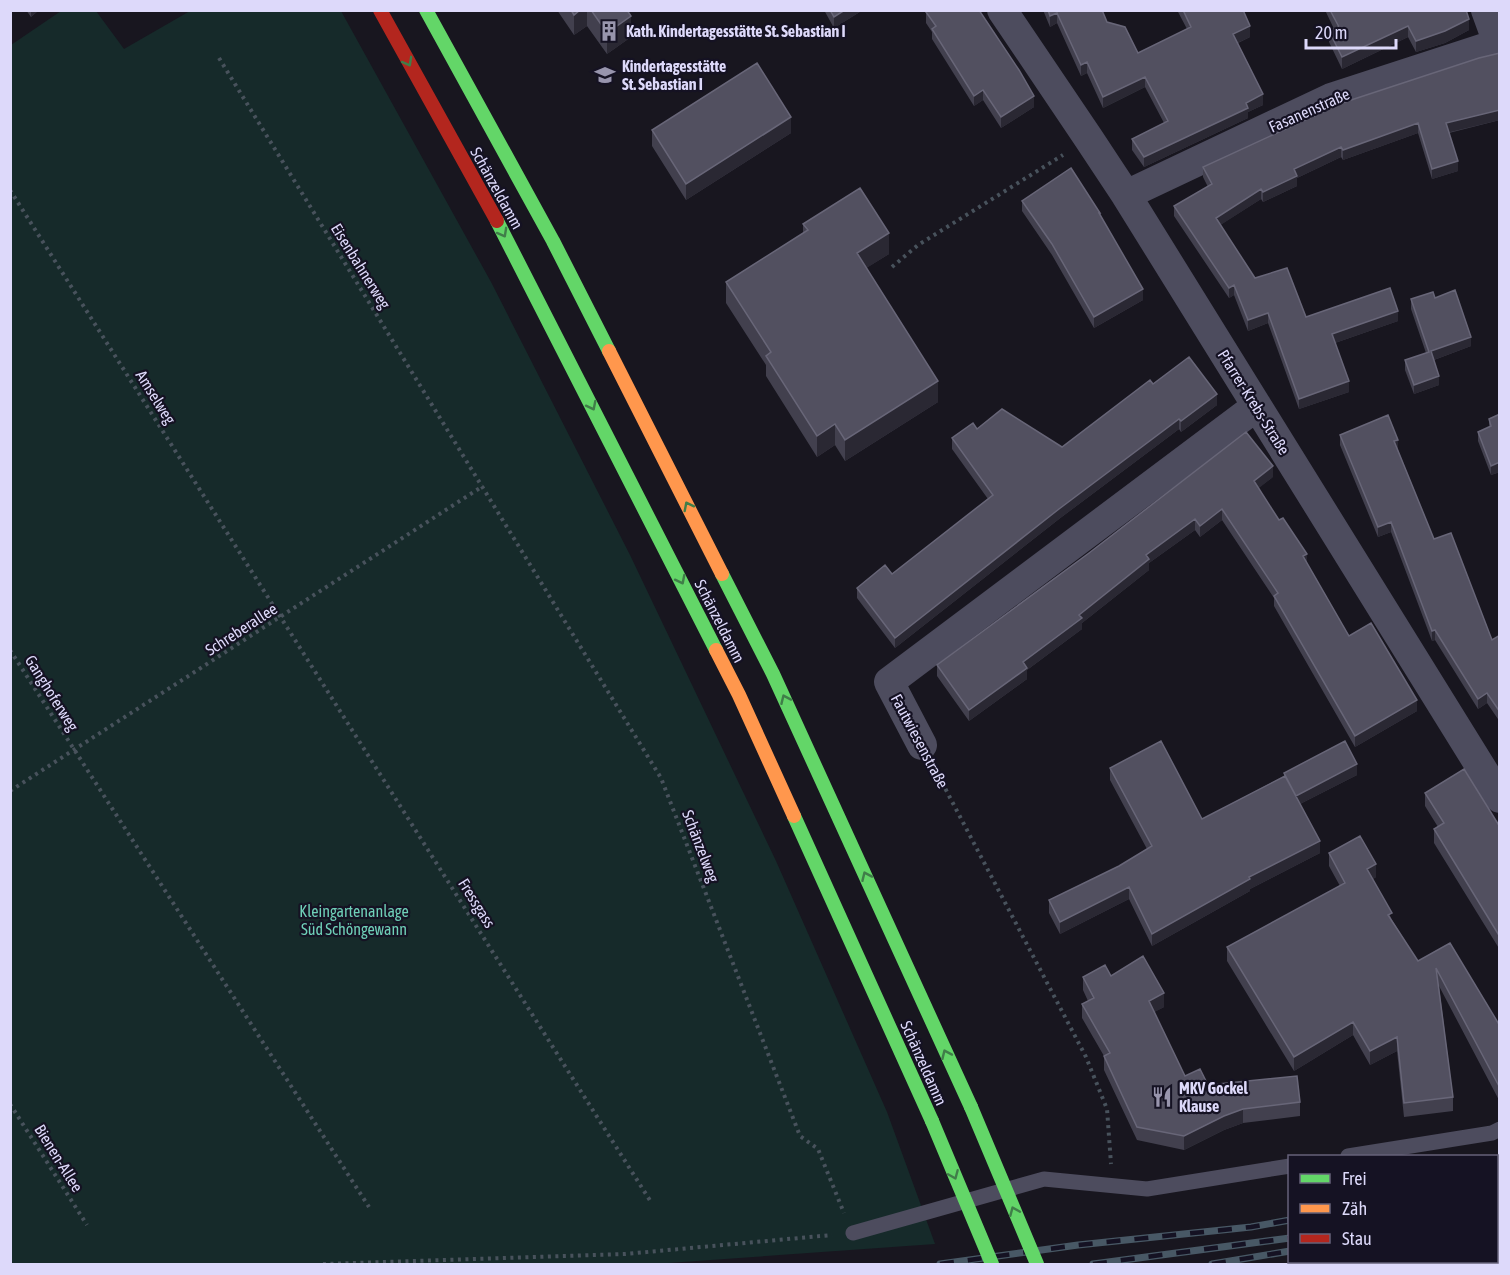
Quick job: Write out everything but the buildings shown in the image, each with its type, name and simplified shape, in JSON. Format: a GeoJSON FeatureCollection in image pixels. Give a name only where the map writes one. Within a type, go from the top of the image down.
{"type":"FeatureCollection","features":[{"type":"Feature","properties":{"kind":"main road","name":"Schänzeldamm"},"geometry":{"type":"LineString","coordinates":[[380,10],[517,258],[739,695],[932,1121],[992,1264]]}},
{"type":"Feature","properties":{"kind":"main road","name":"Schänzeldamm"},"geometry":{"type":"LineString","coordinates":[[426,10],[553,241],[773,674],[971,1107],[1037,1264]]}},
{"type":"Feature","properties":{"kind":"street","name":"Pfarrer-Krebs-Straße"},"geometry":{"type":"LineString","coordinates":[[1002,10],[1126,195],[1500,798]]}},
{"type":"Feature","properties":{"kind":"street"},"geometry":{"type":"LineString","coordinates":[[1486,10],[1499,43]]}},
{"type":"Feature","properties":{"kind":"street","name":"Fasanenstraße"},"geometry":{"type":"LineString","coordinates":[[1126,195],[1331,98],[1499,43]]}},
{"type":"Feature","properties":{"kind":"street","name":"Fautwiesenstraße"},"geometry":{"type":"LineString","coordinates":[[922,745],[889,682],[1257,406]]}},
{"type":"Feature","properties":{"kind":"lane"},"geometry":{"type":"LineString","coordinates":[[1354,1155],[1492,1133],[1500,1129]]}},
{"type":"Feature","properties":{"kind":"lane"},"geometry":{"type":"LineString","coordinates":[[853,1233],[1044,1179],[1147,1189],[1288,1166]]}},
{"type":"Feature","properties":{"kind":"path","name":"Eisenbahnerweg"},"geometry":{"type":"LineString","coordinates":[[219,58],[483,486]]}},
{"type":"Feature","properties":{"kind":"path"},"geometry":{"type":"LineString","coordinates":[[892,267],[918,245],[1089,139]]}},
{"type":"Feature","properties":{"kind":"path","name":"Amselweg"},"geometry":{"type":"LineString","coordinates":[[10,190],[282,617]]}},
{"type":"Feature","properties":{"kind":"path","name":"Schreberallee"},"geometry":{"type":"LineString","coordinates":[[10,791],[483,486]]}},
{"type":"Feature","properties":{"kind":"path","name":"Schänzelweg"},"geometry":{"type":"LineString","coordinates":[[483,486],[662,778],[800,1137],[818,1149],[853,1233]]}},
{"type":"Feature","properties":{"kind":"path","name":"Fressgass"},"geometry":{"type":"LineString","coordinates":[[282,617],[651,1202]]}},
{"type":"Feature","properties":{"kind":"path","name":"Ganghoferweg"},"geometry":{"type":"LineString","coordinates":[[10,650],[369,1207]]}},
{"type":"Feature","properties":{"kind":"path","name":"Fautwiesenstraße"},"geometry":{"type":"LineString","coordinates":[[922,745],[1086,1057],[1107,1109],[1112,1186]]}},
{"type":"Feature","properties":{"kind":"path","name":"Bienen-Allee"},"geometry":{"type":"LineString","coordinates":[[10,1104],[87,1225]]}},
{"type":"Feature","properties":{"kind":"path"},"geometry":{"type":"LineString","coordinates":[[323,1264],[625,1254],[853,1233]]}},
{"type":"Feature","properties":{"kind":"green space","name":"Kleingartenanlage Süd Schöngewann"},"geometry":{"type":"Polygon","coordinates":[[[61,11],[96,11],[124,49],[190,11],[341,11],[491,282],[630,555],[776,861],[887,1112],[935,1244],[654,1264],[11,1264],[11,45],[61,11]]]}},
{"type":"Feature","properties":{"kind":"railway"},"geometry":{"type":"LineString","coordinates":[[940,1264],[1078,1245],[1251,1227],[1288,1220]]}},
{"type":"Feature","properties":{"kind":"railway"},"geometry":{"type":"LineString","coordinates":[[1093,1264],[1288,1238]]}},
{"type":"Feature","properties":{"kind":"railway"},"geometry":{"type":"LineString","coordinates":[[1212,1264],[1288,1251]]}},
{"type":"Feature","properties":{"kind":"traffic: fast"},"geometry":{"type":"LineString","coordinates":[[426,10],[553,241],[609,351]]}},
{"type":"Feature","properties":{"kind":"traffic: fast"},"geometry":{"type":"LineString","coordinates":[[497,221],[716,650]]}},
{"type":"Feature","properties":{"kind":"traffic: fast"},"geometry":{"type":"LineString","coordinates":[[722,574],[773,674],[971,1107]]}},
{"type":"Feature","properties":{"kind":"traffic: fast"},"geometry":{"type":"LineString","coordinates":[[794,816],[932,1121]]}},
{"type":"Feature","properties":{"kind":"traffic: fast"},"geometry":{"type":"LineString","coordinates":[[971,1107],[1037,1264]]}},
{"type":"Feature","properties":{"kind":"traffic: fast"},"geometry":{"type":"LineString","coordinates":[[932,1121],[992,1264]]}},
{"type":"Feature","properties":{"kind":"traffic: slow"},"geometry":{"type":"LineString","coordinates":[[609,351],[722,574]]}},
{"type":"Feature","properties":{"kind":"traffic: slow"},"geometry":{"type":"LineString","coordinates":[[716,650],[794,816]]}},
{"type":"Feature","properties":{"kind":"traffic: jam"},"geometry":{"type":"LineString","coordinates":[[380,10],[497,221]]}},
{"type":"Feature","properties":{"kind":"place","name":"Kath. Kindertagesstätte St. Sebastian I"},"geometry":{"type":"Point","coordinates":[609,31]}},
{"type":"Feature","properties":{"kind":"place","name":"Kindertagesstätte St. Sebastian I"},"geometry":{"type":"Point","coordinates":[605,75]}},
{"type":"Feature","properties":{"kind":"place","name":"MKV Gockel Klause"},"geometry":{"type":"Point","coordinates":[1162,1097]}}]}
